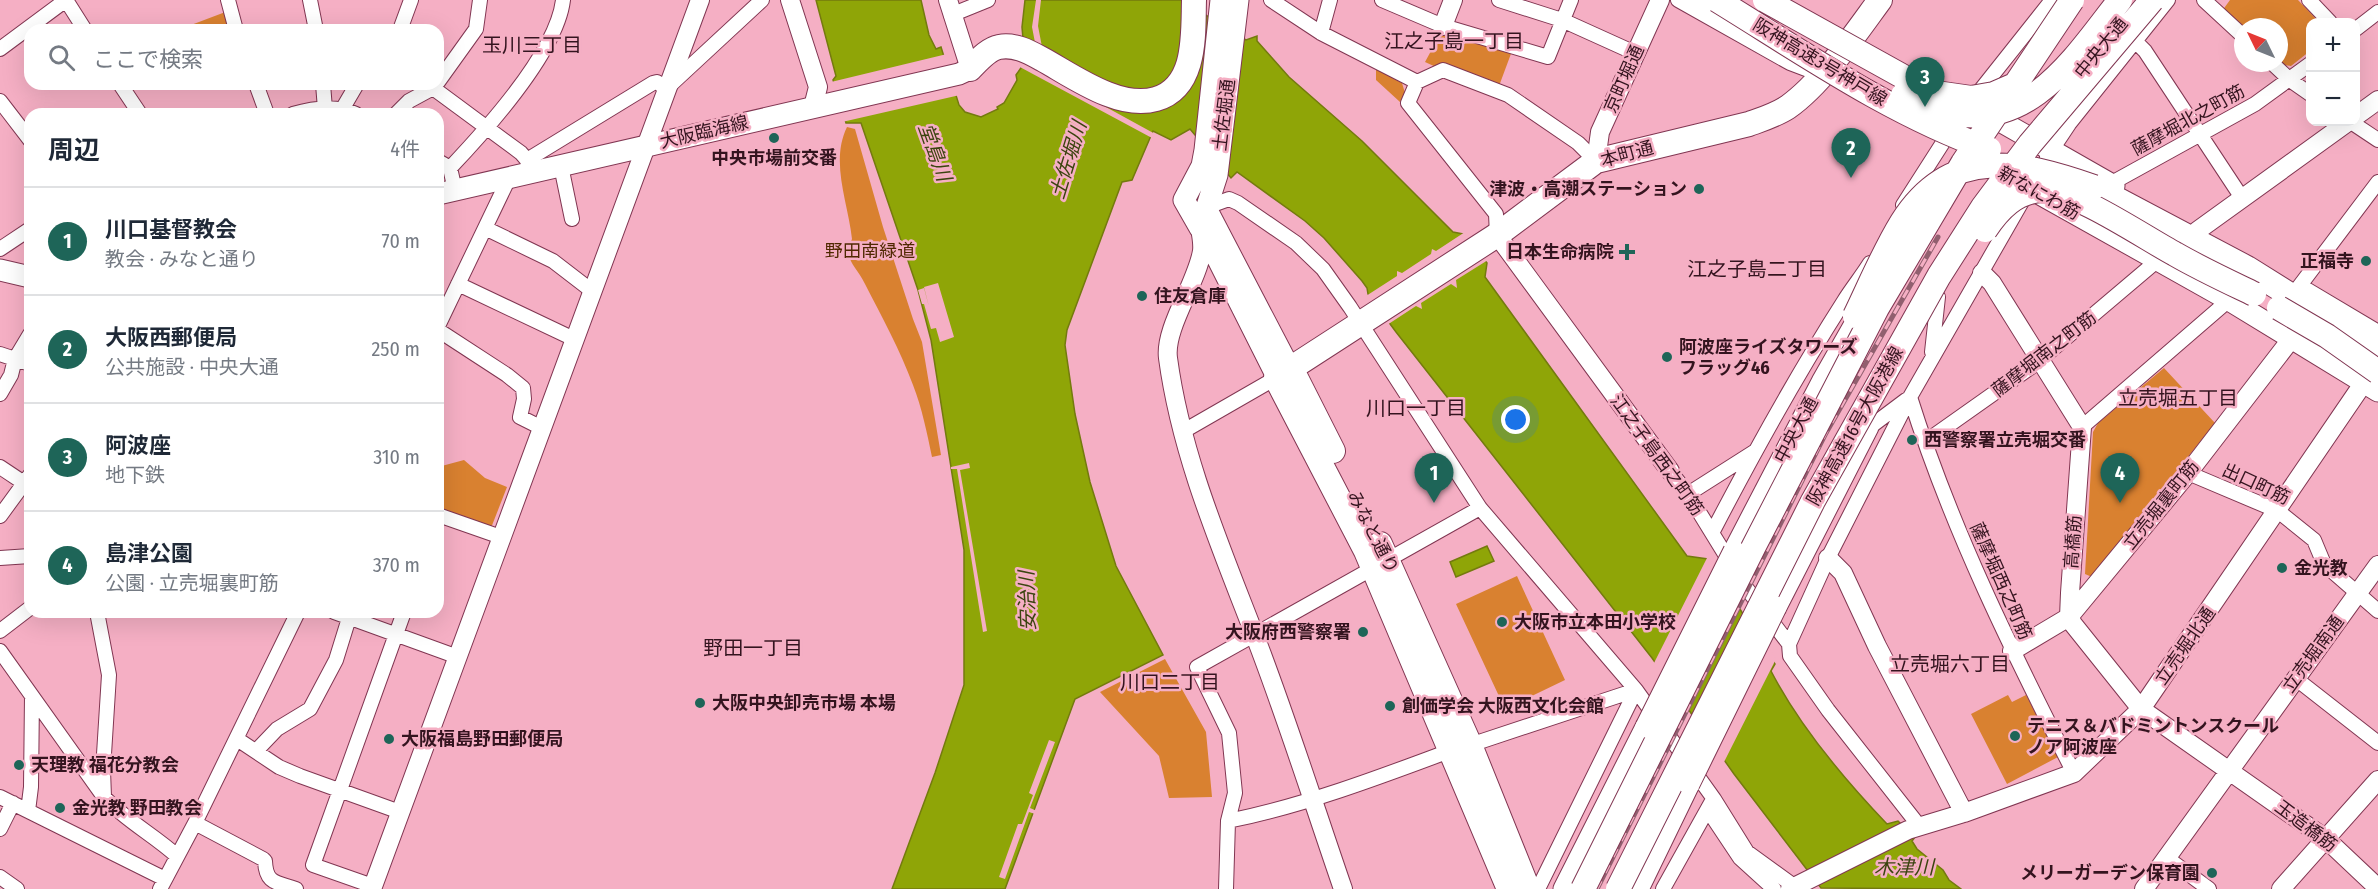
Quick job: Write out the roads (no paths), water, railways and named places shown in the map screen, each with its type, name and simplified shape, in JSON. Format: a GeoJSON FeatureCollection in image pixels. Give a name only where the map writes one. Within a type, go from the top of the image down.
{"type":"FeatureCollection","features":[{"type":"Feature","properties":{"kind":"highway"},"geometry":{"type":"LineString","coordinates":[[964,71],[997,47],[1019,48],[1121,99],[1142,102],[1154,100],[1173,90],[1185,73],[1193,45],[1194,0]]}},
{"type":"Feature","properties":{"kind":"highway","name":"阪神高速3号神戸線"},"geometry":{"type":"LineString","coordinates":[[1717,0],[1835,73],[1917,119],[1955,137],[2062,177],[2191,238],[2254,294]]}},
{"type":"Feature","properties":{"kind":"highway","name":"阪神高速3号神戸線"},"geometry":{"type":"LineString","coordinates":[[1723,0],[1916,101],[1942,111],[1973,114],[2007,109],[2034,97],[2060,74],[2120,0]]}},
{"type":"Feature","properties":{"kind":"highway"},"geometry":{"type":"LineString","coordinates":[[1750,0],[1795,30],[1980,135],[2102,186],[2247,268],[2323,316],[2378,355]]}},
{"type":"Feature","properties":{"kind":"highway","name":"阪神高速3号神戸線"},"geometry":{"type":"LineString","coordinates":[[1765,0],[1911,81],[1936,93],[1961,98],[1994,94],[2033,74],[2056,55],[2100,0]]}},
{"type":"Feature","properties":{"kind":"highway","name":"本町通"},"geometry":{"type":"LineString","coordinates":[[1283,373],[1488,240],[1596,160],[1770,117],[1788,107],[1852,38],[1880,0]]}},
{"type":"Feature","properties":{"kind":"highway","name":"阪神高速16号大阪港線"},"geometry":{"type":"LineString","coordinates":[[1583,889],[1744,549],[1908,254],[1969,154],[2072,0]]}},
{"type":"Feature","properties":{"kind":"highway","name":"阪神高速16号大阪港線"},"geometry":{"type":"LineString","coordinates":[[1618,889],[1779,567],[1939,276],[1983,207],[2057,110],[2152,0]]}},
{"type":"Feature","properties":{"kind":"highway"},"geometry":{"type":"LineString","coordinates":[[1744,549],[1895,235],[1918,202],[1947,177],[1978,166],[2024,168],[2102,186]]}},
{"type":"Feature","properties":{"kind":"highway"},"geometry":{"type":"LineString","coordinates":[[1779,567],[1822,506],[1935,310],[1995,215],[2010,201],[2021,195],[2043,190],[2074,198],[2178,256],[2254,294],[2327,336],[2374,381]]}},
{"type":"Feature","properties":{"kind":"highway","name":"みなと通り"},"geometry":{"type":"LineString","coordinates":[[1283,373],[1380,563],[1461,748],[1528,889]]}},
{"type":"Feature","properties":{"kind":"highway","name":"みなと通り"},"geometry":{"type":"LineString","coordinates":[[1461,748],[1509,889]]}},
{"type":"Feature","properties":{"kind":"main road","name":"土佐堀通"},"geometry":{"type":"LineString","coordinates":[[1188,194],[1202,166],[1225,15],[1238,0]]}},
{"type":"Feature","properties":{"kind":"main road","name":"新なにわ筋"},"geometry":{"type":"LineString","coordinates":[[1698,0],[1821,74],[2008,175],[2292,338],[2374,381]]}},
{"type":"Feature","properties":{"kind":"main road"},"geometry":{"type":"LineString","coordinates":[[1787,0],[2050,150],[2102,186],[2191,238],[2298,288],[2378,336]]}},
{"type":"Feature","properties":{"kind":"main road","name":"中央大通"},"geometry":{"type":"LineString","coordinates":[[1564,889],[1646,727],[1744,549],[1822,382],[1910,227],[1951,144],[1977,108],[2076,0]]}},
{"type":"Feature","properties":{"kind":"main road","name":"中央大通"},"geometry":{"type":"LineString","coordinates":[[1638,889],[1776,607],[1866,430],[1938,297],[2031,139],[2140,0]]}},
{"type":"Feature","properties":{"kind":"main road","name":"土佐堀通"},"geometry":{"type":"LineString","coordinates":[[1200,228],[1218,167],[1225,15]]}},
{"type":"Feature","properties":{"kind":"main road","name":"大阪臨海線"},"geometry":{"type":"LineString","coordinates":[[446,192],[509,178],[529,166],[561,166],[964,71]]}},
{"type":"Feature","properties":{"kind":"main road","name":"みなと通り"},"geometry":{"type":"LineString","coordinates":[[1188,194],[1206,207]]}},
{"type":"Feature","properties":{"kind":"main road","name":"みなと通り"},"geometry":{"type":"LineString","coordinates":[[1188,194],[1200,228]]}},
{"type":"Feature","properties":{"kind":"main road"},"geometry":{"type":"LineString","coordinates":[[0,270],[24,277]]}},
{"type":"Feature","properties":{"kind":"main road"},"geometry":{"type":"LineString","coordinates":[[0,282],[14,285],[24,281]]}},
{"type":"Feature","properties":{"kind":"street"},"geometry":{"type":"LineString","coordinates":[[34,24],[66,0],[81,24]]}},
{"type":"Feature","properties":{"kind":"street"},"geometry":{"type":"LineString","coordinates":[[228,0],[234,24]]}},
{"type":"Feature","properties":{"kind":"street"},"geometry":{"type":"LineString","coordinates":[[310,0],[315,24]]}},
{"type":"Feature","properties":{"kind":"street"},"geometry":{"type":"LineString","coordinates":[[402,24],[411,0]]}},
{"type":"Feature","properties":{"kind":"street"},"geometry":{"type":"LineString","coordinates":[[444,74],[476,29],[480,0]]}},
{"type":"Feature","properties":{"kind":"street"},"geometry":{"type":"LineString","coordinates":[[446,192],[444,164],[489,128],[555,31],[562,14],[563,0]]}},
{"type":"Feature","properties":{"kind":"street"},"geometry":{"type":"LineString","coordinates":[[402,618],[314,865],[373,888],[700,0]]}},
{"type":"Feature","properties":{"kind":"street"},"geometry":{"type":"LineString","coordinates":[[666,89],[762,0]]}},
{"type":"Feature","properties":{"kind":"street"},"geometry":{"type":"LineString","coordinates":[[790,0],[818,87],[813,107]]}},
{"type":"Feature","properties":{"kind":"street"},"geometry":{"type":"LineString","coordinates":[[964,71],[950,8],[988,0]]}},
{"type":"Feature","properties":{"kind":"street"},"geometry":{"type":"LineString","coordinates":[[1270,0],[1321,33],[1417,82],[1443,70],[1508,95],[1578,143],[1596,160]]}},
{"type":"Feature","properties":{"kind":"street"},"geometry":{"type":"LineString","coordinates":[[1321,33],[1330,0]]}},
{"type":"Feature","properties":{"kind":"street"},"geometry":{"type":"LineString","coordinates":[[1382,0],[1443,26],[1548,57],[1570,0]]}},
{"type":"Feature","properties":{"kind":"street"},"geometry":{"type":"LineString","coordinates":[[1443,26],[1453,0]]}},
{"type":"Feature","properties":{"kind":"street"},"geometry":{"type":"LineString","coordinates":[[1498,0],[1562,20],[1635,53]]}},
{"type":"Feature","properties":{"kind":"street","name":"京町堀通"},"geometry":{"type":"LineString","coordinates":[[1596,160],[1600,132],[1660,0]]}},
{"type":"Feature","properties":{"kind":"street"},"geometry":{"type":"LineString","coordinates":[[1678,0],[1790,63],[1821,74]]}},
{"type":"Feature","properties":{"kind":"street"},"geometry":{"type":"LineString","coordinates":[[1977,108],[2052,0]]}},
{"type":"Feature","properties":{"kind":"street"},"geometry":{"type":"LineString","coordinates":[[1789,644],[1828,558],[1910,397],[2050,150],[2168,0]]}},
{"type":"Feature","properties":{"kind":"street"},"geometry":{"type":"LineString","coordinates":[[2204,0],[2234,28]]}},
{"type":"Feature","properties":{"kind":"street"},"geometry":{"type":"LineString","coordinates":[[2309,0],[2326,18]]}},
{"type":"Feature","properties":{"kind":"street"},"geometry":{"type":"LineString","coordinates":[[2360,25],[2378,12]]}},
{"type":"Feature","properties":{"kind":"street"},"geometry":{"type":"LineString","coordinates":[[0,50],[24,32]]}},
{"type":"Feature","properties":{"kind":"street"},"geometry":{"type":"LineString","coordinates":[[2135,41],[2145,51],[2201,133],[2242,198]]}},
{"type":"Feature","properties":{"kind":"street","name":"薩摩堀北之町筋"},"geometry":{"type":"LineString","coordinates":[[2102,186],[2255,104],[2306,67]]}},
{"type":"Feature","properties":{"kind":"street"},"geometry":{"type":"LineString","coordinates":[[2282,72],[2306,91]]}},
{"type":"Feature","properties":{"kind":"street"},"geometry":{"type":"LineString","coordinates":[[442,90],[489,128],[529,166],[653,83],[657,82],[666,89]]}},
{"type":"Feature","properties":{"kind":"street","name":"江之子島西之町筋"},"geometry":{"type":"LineString","coordinates":[[1417,82],[1408,103],[1496,214],[1488,240],[1688,494],[1744,585],[1789,644],[1790,656],[1914,829]]}},
{"type":"Feature","properties":{"kind":"street"},"geometry":{"type":"LineString","coordinates":[[124,90],[136,108]]}},
{"type":"Feature","properties":{"kind":"street"},"geometry":{"type":"LineString","coordinates":[[258,90],[265,108]]}},
{"type":"Feature","properties":{"kind":"street"},"geometry":{"type":"LineString","coordinates":[[324,90],[326,108]]}},
{"type":"Feature","properties":{"kind":"street"},"geometry":{"type":"LineString","coordinates":[[349,108],[355,90]]}},
{"type":"Feature","properties":{"kind":"street"},"geometry":{"type":"LineString","coordinates":[[402,108],[428,90]]}},
{"type":"Feature","properties":{"kind":"street"},"geometry":{"type":"LineString","coordinates":[[2360,113],[2378,100]]}},
{"type":"Feature","properties":{"kind":"street"},"geometry":{"type":"LineString","coordinates":[[0,101],[24,132]]}},
{"type":"Feature","properties":{"kind":"street"},"geometry":{"type":"LineString","coordinates":[[2191,238],[2242,198],[2344,126]]}},
{"type":"Feature","properties":{"kind":"street"},"geometry":{"type":"LineString","coordinates":[[2356,126],[2378,140]]}},
{"type":"Feature","properties":{"kind":"street"},"geometry":{"type":"LineString","coordinates":[[1712,533],[1756,451],[1839,309],[1951,144]]}},
{"type":"Feature","properties":{"kind":"street"},"geometry":{"type":"LineString","coordinates":[[561,166],[572,219]]}},
{"type":"Feature","properties":{"kind":"street"},"geometry":{"type":"LineString","coordinates":[[444,315],[509,178]]}},
{"type":"Feature","properties":{"kind":"street"},"geometry":{"type":"LineString","coordinates":[[2298,288],[2378,182]]}},
{"type":"Feature","properties":{"kind":"street"},"geometry":{"type":"LineString","coordinates":[[1206,207],[1229,199],[1296,243],[1367,317],[1480,508],[1636,690],[1714,799],[1747,852],[1798,886]]}},
{"type":"Feature","properties":{"kind":"street","name":"みなと通り"},"geometry":{"type":"LineString","coordinates":[[1206,207],[1283,373]]}},
{"type":"Feature","properties":{"kind":"street"},"geometry":{"type":"LineString","coordinates":[[487,228],[553,261],[592,291]]}},
{"type":"Feature","properties":{"kind":"street"},"geometry":{"type":"LineString","coordinates":[[1200,228],[1202,249],[1198,266],[1168,348],[1182,432],[1225,560],[1255,636],[1343,889]]}},
{"type":"Feature","properties":{"kind":"street","name":"みなと通り"},"geometry":{"type":"LineString","coordinates":[[1200,228],[1283,373]]}},
{"type":"Feature","properties":{"kind":"street"},"geometry":{"type":"LineString","coordinates":[[0,249],[24,233]]}},
{"type":"Feature","properties":{"kind":"street","name":"薩摩堀南之町筋"},"geometry":{"type":"LineString","coordinates":[[1925,442],[2041,359],[2158,260]]}},
{"type":"Feature","properties":{"kind":"street"},"geometry":{"type":"LineString","coordinates":[[1822,382],[1868,266]]}},
{"type":"Feature","properties":{"kind":"street"},"geometry":{"type":"LineString","coordinates":[[1982,273],[1992,283],[2082,427],[2229,300]]}},
{"type":"Feature","properties":{"kind":"street"},"geometry":{"type":"LineString","coordinates":[[458,284],[574,339]]}},
{"type":"Feature","properties":{"kind":"street"},"geometry":{"type":"LineString","coordinates":[[1932,358],[1938,297]]}},
{"type":"Feature","properties":{"kind":"street"},"geometry":{"type":"LineString","coordinates":[[444,332],[523,388],[524,399],[520,417],[542,428]]}},
{"type":"Feature","properties":{"kind":"street","name":"立売堀裏町筋"},"geometry":{"type":"LineString","coordinates":[[2012,651],[2069,617],[2188,473],[2292,338]]}},
{"type":"Feature","properties":{"kind":"street"},"geometry":{"type":"LineString","coordinates":[[0,394],[24,344]]}},
{"type":"Feature","properties":{"kind":"street"},"geometry":{"type":"LineString","coordinates":[[0,354],[24,362]]}},
{"type":"Feature","properties":{"kind":"street","name":"立売堀北通"},"geometry":{"type":"LineString","coordinates":[[1798,886],[1914,829],[2074,772],[2142,709],[2278,511],[2374,381],[2378,362]]}},
{"type":"Feature","properties":{"kind":"street"},"geometry":{"type":"LineString","coordinates":[[1182,432],[1283,373]]}},
{"type":"Feature","properties":{"kind":"street"},"geometry":{"type":"LineString","coordinates":[[1866,430],[1910,397]]}},
{"type":"Feature","properties":{"kind":"street","name":"薩摩堀西之町筋"},"geometry":{"type":"LineString","coordinates":[[1910,397],[1951,510],[2012,651],[2074,772]]}},
{"type":"Feature","properties":{"kind":"street","name":"高橋筋"},"geometry":{"type":"LineString","coordinates":[[2069,617],[2082,427]]}},
{"type":"Feature","properties":{"kind":"street"},"geometry":{"type":"LineString","coordinates":[[1688,494],[1756,451]]}},
{"type":"Feature","properties":{"kind":"street"},"geometry":{"type":"LineString","coordinates":[[0,467],[24,478]]}},
{"type":"Feature","properties":{"kind":"street","name":"出口町筋"},"geometry":{"type":"LineString","coordinates":[[2188,473],[2278,511],[2314,540],[2324,564],[2378,611]]}},
{"type":"Feature","properties":{"kind":"street"},"geometry":{"type":"LineString","coordinates":[[0,516],[24,483]]}},
{"type":"Feature","properties":{"kind":"street"},"geometry":{"type":"LineString","coordinates":[[1226,889],[1228,821],[1234,793],[1229,733],[1197,667],[1480,508]]}},
{"type":"Feature","properties":{"kind":"street"},"geometry":{"type":"LineString","coordinates":[[444,519],[501,537]]}},
{"type":"Feature","properties":{"kind":"street"},"geometry":{"type":"LineString","coordinates":[[0,558],[24,556]]}},
{"type":"Feature","properties":{"kind":"street"},"geometry":{"type":"LineString","coordinates":[[1828,558],[1843,573],[1876,646],[1964,813]]}},
{"type":"Feature","properties":{"kind":"street","name":"立売堀南通"},"geometry":{"type":"LineString","coordinates":[[2144,889],[2378,565]]}},
{"type":"Feature","properties":{"kind":"street"},"geometry":{"type":"LineString","coordinates":[[0,631],[24,613]]}},
{"type":"Feature","properties":{"kind":"street"},"geometry":{"type":"LineString","coordinates":[[2069,617],[2142,709],[2230,770]]}},
{"type":"Feature","properties":{"kind":"street"},"geometry":{"type":"LineString","coordinates":[[98,618],[109,675],[102,770],[104,797]]}},
{"type":"Feature","properties":{"kind":"street"},"geometry":{"type":"LineString","coordinates":[[0,829],[6,800],[162,884],[195,823],[295,618]]}},
{"type":"Feature","properties":{"kind":"street"},"geometry":{"type":"LineString","coordinates":[[256,751],[277,729],[310,709],[336,660],[349,618],[370,618],[396,635],[458,657]]}},
{"type":"Feature","properties":{"kind":"street"},"geometry":{"type":"LineString","coordinates":[[0,651],[104,797],[117,811],[159,840],[177,856]]}},
{"type":"Feature","properties":{"kind":"street"},"geometry":{"type":"LineString","coordinates":[[2295,678],[2378,743]]}},
{"type":"Feature","properties":{"kind":"street"},"geometry":{"type":"LineString","coordinates":[[1228,821],[1246,818],[1312,798],[1636,690]]}},
{"type":"Feature","properties":{"kind":"street"},"geometry":{"type":"LineString","coordinates":[[1538,889],[1636,690]]}},
{"type":"Feature","properties":{"kind":"street"},"geometry":{"type":"LineString","coordinates":[[28,811],[31,788],[32,696]]}},
{"type":"Feature","properties":{"kind":"street"},"geometry":{"type":"LineString","coordinates":[[237,739],[279,767],[400,812]]}},
{"type":"Feature","properties":{"kind":"street","name":"玉造橋筋"},"geometry":{"type":"LineString","coordinates":[[2230,770],[2326,839],[2378,888]]}},
{"type":"Feature","properties":{"kind":"street"},"geometry":{"type":"LineString","coordinates":[[2280,889],[2378,780]]}},
{"type":"Feature","properties":{"kind":"street"},"geometry":{"type":"LineString","coordinates":[[1663,889],[1714,799]]}},
{"type":"Feature","properties":{"kind":"street"},"geometry":{"type":"LineString","coordinates":[[1714,799],[1710,813],[1732,848],[1773,889]]}},
{"type":"Feature","properties":{"kind":"street"},"geometry":{"type":"LineString","coordinates":[[195,823],[263,859],[265,871],[271,880],[296,889]]}},
{"type":"Feature","properties":{"kind":"street"},"geometry":{"type":"LineString","coordinates":[[2167,858],[2209,889]]}},
{"type":"Feature","properties":{"kind":"street"},"geometry":{"type":"LineString","coordinates":[[0,877],[17,889]]}},
{"type":"Feature","properties":{"kind":"water"},"geometry":{"type":"Polygon","coordinates":[[[816,0],[921,0],[929,35],[936,49],[941,47],[959,105],[965,112],[981,117],[998,109],[997,107],[1004,103],[1017,80],[1016,75],[1025,62],[1022,27],[1025,0],[1191,0],[1199,11],[1246,40],[1257,36],[1257,41],[1289,77],[1362,141],[1453,232],[1463,234],[1487,263],[1485,277],[1687,556],[1708,559],[1775,664],[1771,671],[1783,692],[1823,751],[1887,824],[1898,821],[1915,837],[1912,841],[1917,849],[1943,870],[1949,880],[1961,889],[1821,888],[1734,774],[1652,658],[1396,332],[1368,294],[1362,281],[1324,238],[1305,221],[1237,172],[1231,178],[1190,129],[1171,140],[1153,131],[1132,180],[1122,182],[1067,330],[1065,345],[1075,414],[1090,482],[1116,566],[1163,655],[1075,699],[1005,889],[892,889],[935,773],[964,685],[964,550],[931,340],[918,290],[861,123],[846,123],[833,80],[836,76],[816,0]]]}},
{"type":"Feature","properties":{"kind":"water"},"geometry":{"type":"Polygon","coordinates":[[[1487,546],[1494,561],[1456,577],[1450,562],[1487,546]]]}},
{"type":"Feature","properties":{"kind":"railway"},"geometry":{"type":"LineString","coordinates":[[1597,889],[1826,433],[1938,237]]}},
{"type":"Feature","properties":{"kind":"place","name":"阿波座"},"geometry":{"type":"Point","coordinates":[1925,107]}},
{"type":"Feature","properties":{"kind":"place","name":"中央市場前交番"},"geometry":{"type":"Point","coordinates":[774,138]}},
{"type":"Feature","properties":{"kind":"place","name":"大阪西郵便局"},"geometry":{"type":"Point","coordinates":[1851,178]}},
{"type":"Feature","properties":{"kind":"place","name":"津波・高潮ステーション"},"geometry":{"type":"Point","coordinates":[1699,189]}},
{"type":"Feature","properties":{"kind":"place","name":"日本生命病院"},"geometry":{"type":"Point","coordinates":[1627,252]}},
{"type":"Feature","properties":{"kind":"place","name":"正福寺"},"geometry":{"type":"Point","coordinates":[2366,261]}},
{"type":"Feature","properties":{"kind":"place","name":"住友倉庫"},"geometry":{"type":"Point","coordinates":[1142,296]}},
{"type":"Feature","properties":{"kind":"place","name":"阿波座ライズタワーズ フラッグ46"},"geometry":{"type":"Point","coordinates":[1667,357]}},
{"type":"Feature","properties":{"kind":"place","name":"西警察署立売堀交番"},"geometry":{"type":"Point","coordinates":[1912,440]}},
{"type":"Feature","properties":{"kind":"place","name":"川口基督教会"},"geometry":{"type":"Point","coordinates":[1434,503]}},
{"type":"Feature","properties":{"kind":"place","name":"島津公園"},"geometry":{"type":"Point","coordinates":[2120,503]}},
{"type":"Feature","properties":{"kind":"place","name":"金光教"},"geometry":{"type":"Point","coordinates":[2282,568]}},
{"type":"Feature","properties":{"kind":"place","name":"大阪市立本田小学校"},"geometry":{"type":"Point","coordinates":[1502,622]}},
{"type":"Feature","properties":{"kind":"place","name":"大阪府西警察署"},"geometry":{"type":"Point","coordinates":[1363,632]}},
{"type":"Feature","properties":{"kind":"place","name":"大阪中央卸売市場 本場"},"geometry":{"type":"Point","coordinates":[700,703]}},
{"type":"Feature","properties":{"kind":"place","name":"創価学会 大阪西文化会館"},"geometry":{"type":"Point","coordinates":[1390,706]}},
{"type":"Feature","properties":{"kind":"place","name":"テニス＆バドミントンスクール ノア阿波座"},"geometry":{"type":"Point","coordinates":[2015,736]}},
{"type":"Feature","properties":{"kind":"place","name":"大阪福島野田郵便局"},"geometry":{"type":"Point","coordinates":[389,739]}},
{"type":"Feature","properties":{"kind":"place","name":"天理教 福花分教会"},"geometry":{"type":"Point","coordinates":[19,765]}},
{"type":"Feature","properties":{"kind":"place","name":"金光教 野田教会"},"geometry":{"type":"Point","coordinates":[60,808]}},
{"type":"Feature","properties":{"kind":"place","name":"メリーガーデン保育園"},"geometry":{"type":"Point","coordinates":[2212,873]}},
{"type":"Feature","properties":{"kind":"district","name":"江之子島一丁目"},"geometry":{"type":"Point","coordinates":[1454,41]}},
{"type":"Feature","properties":{"kind":"district","name":"玉川三丁目"},"geometry":{"type":"Point","coordinates":[532,45]}},
{"type":"Feature","properties":{"kind":"district","name":"江之子島二丁目"},"geometry":{"type":"Point","coordinates":[1757,269]}},
{"type":"Feature","properties":{"kind":"district","name":"立売堀五丁目"},"geometry":{"type":"Point","coordinates":[2178,398]}},
{"type":"Feature","properties":{"kind":"district","name":"川口一丁目"},"geometry":{"type":"Point","coordinates":[1416,408]}},
{"type":"Feature","properties":{"kind":"district","name":"野田一丁目"},"geometry":{"type":"Point","coordinates":[753,648]}},
{"type":"Feature","properties":{"kind":"district","name":"立売堀六丁目"},"geometry":{"type":"Point","coordinates":[1950,664]}},
{"type":"Feature","properties":{"kind":"district","name":"川口二丁目"},"geometry":{"type":"Point","coordinates":[1170,682]}},
{"type":"Feature","properties":{"kind":"water label","name":"堂島川"},"geometry":{"type":"Point","coordinates":[935,152]}},
{"type":"Feature","properties":{"kind":"water label","name":"土佐堀川"},"geometry":{"type":"Point","coordinates":[1068,160]}},
{"type":"Feature","properties":{"kind":"water label","name":"安治川"},"geometry":{"type":"Point","coordinates":[1027,601]}},
{"type":"Feature","properties":{"kind":"water label","name":"木津川"},"geometry":{"type":"Point","coordinates":[1904,867]}},
{"type":"Feature","properties":{"kind":"park label","name":"野田南緑道"},"geometry":{"type":"Point","coordinates":[870,251]}}]}
